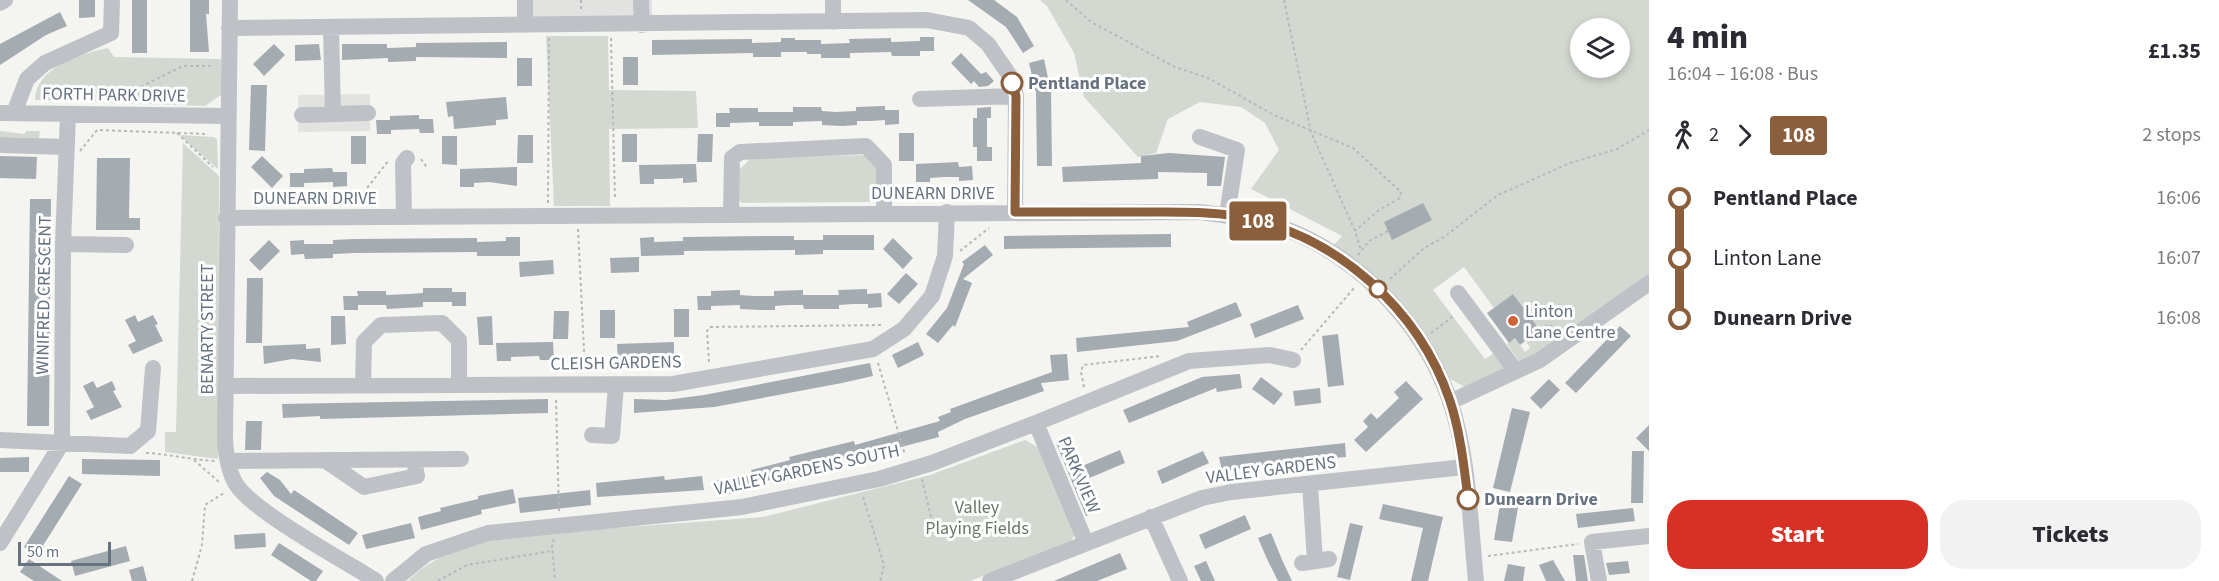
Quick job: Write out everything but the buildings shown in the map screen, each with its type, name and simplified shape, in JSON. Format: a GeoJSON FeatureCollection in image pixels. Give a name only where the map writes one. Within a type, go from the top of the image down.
{"type":"FeatureCollection","features":[{"type":"Feature","properties":{"kind":"street"},"geometry":{"type":"LineString","coordinates":[[0,3],[5,0]]}},
{"type":"Feature","properties":{"kind":"street"},"geometry":{"type":"LineString","coordinates":[[7,113],[27,79],[45,63],[103,39],[111,33],[112,0]]}},
{"type":"Feature","properties":{"kind":"street","name":"BENARTY STREET"},"geometry":{"type":"LineString","coordinates":[[230,0],[226,218],[228,461],[232,487],[253,503],[376,581]]}},
{"type":"Feature","properties":{"kind":"street"},"geometry":{"type":"LineString","coordinates":[[525,0],[525,25]]}},
{"type":"Feature","properties":{"kind":"street"},"geometry":{"type":"LineString","coordinates":[[641,0],[642,25]]}},
{"type":"Feature","properties":{"kind":"street"},"geometry":{"type":"LineString","coordinates":[[833,0],[833,22]]}},
{"type":"Feature","properties":{"kind":"street"},"geometry":{"type":"LineString","coordinates":[[229,28],[927,20],[969,28],[988,44],[1005,68],[1016,96],[1012,212]]}},
{"type":"Feature","properties":{"kind":"street"},"geometry":{"type":"LineString","coordinates":[[331,27],[333,114]]}},
{"type":"Feature","properties":{"kind":"street"},"geometry":{"type":"LineString","coordinates":[[920,99],[1016,96]]}},
{"type":"Feature","properties":{"kind":"street","name":"FORTH PARK DRIVE"},"geometry":{"type":"LineString","coordinates":[[7,113],[227,116]]}},
{"type":"Feature","properties":{"kind":"street"},"geometry":{"type":"LineString","coordinates":[[302,115],[368,113]]}},
{"type":"Feature","properties":{"kind":"street","name":"WINIFRED CRESCENT"},"geometry":{"type":"LineString","coordinates":[[62,443],[63,244],[72,152],[68,114]]}},
{"type":"Feature","properties":{"kind":"street"},"geometry":{"type":"LineString","coordinates":[[1200,137],[1237,150],[1227,215]]}},
{"type":"Feature","properties":{"kind":"street"},"geometry":{"type":"LineString","coordinates":[[0,145],[72,152]]}},
{"type":"Feature","properties":{"kind":"street"},"geometry":{"type":"LineString","coordinates":[[731,214],[732,158],[740,152],[866,146],[884,165],[884,213]]}},
{"type":"Feature","properties":{"kind":"street","name":"DUNEARN DRIVE"},"geometry":{"type":"LineString","coordinates":[[404,217],[403,163],[407,158]]}},
{"type":"Feature","properties":{"kind":"street","name":"CLEISH GARDENS"},"geometry":{"type":"LineString","coordinates":[[227,386],[674,384],[873,349],[904,329],[932,296],[945,256],[947,212]]}},
{"type":"Feature","properties":{"kind":"street","name":"DUNEARN DRIVE"},"geometry":{"type":"LineString","coordinates":[[226,218],[1199,212],[1272,224],[1328,250],[1349,265],[1381,292],[1421,340],[1450,402],[1464,467],[1476,581]]}},
{"type":"Feature","properties":{"kind":"street"},"geometry":{"type":"LineString","coordinates":[[63,244],[126,245]]}},
{"type":"Feature","properties":{"kind":"street"},"geometry":{"type":"LineString","coordinates":[[1450,402],[1540,360],[1649,283]]}},
{"type":"Feature","properties":{"kind":"street"},"geometry":{"type":"LineString","coordinates":[[1462,300],[1516,371]]}},
{"type":"Feature","properties":{"kind":"street"},"geometry":{"type":"LineString","coordinates":[[363,385],[364,342],[381,325],[442,323],[459,340],[459,385]]}},
{"type":"Feature","properties":{"kind":"street","name":"VALLEY GARDENS SOUTH"},"geometry":{"type":"LineString","coordinates":[[393,581],[426,554],[488,533],[742,507],[859,483],[914,468],[1036,423],[1189,361],[1270,355],[1293,360]]}},
{"type":"Feature","properties":{"kind":"street"},"geometry":{"type":"LineString","coordinates":[[0,440],[130,446],[148,431],[153,368]]}},
{"type":"Feature","properties":{"kind":"street"},"geometry":{"type":"LineString","coordinates":[[592,435],[612,436],[616,385]]}},
{"type":"Feature","properties":{"kind":"street","name":"PARK VIEW"},"geometry":{"type":"LineString","coordinates":[[1036,423],[1086,543]]}},
{"type":"Feature","properties":{"kind":"street"},"geometry":{"type":"LineString","coordinates":[[0,543],[62,443]]}},
{"type":"Feature","properties":{"kind":"street"},"geometry":{"type":"LineString","coordinates":[[228,461],[461,459]]}},
{"type":"Feature","properties":{"kind":"street"},"geometry":{"type":"LineString","coordinates":[[326,461],[364,487],[417,476],[414,460]]}},
{"type":"Feature","properties":{"kind":"street","name":"VALLEY GARDENS"},"geometry":{"type":"LineString","coordinates":[[990,581],[1151,517],[1212,496],[1464,467]]}},
{"type":"Feature","properties":{"kind":"street"},"geometry":{"type":"LineString","coordinates":[[1310,484],[1315,561]]}},
{"type":"Feature","properties":{"kind":"street"},"geometry":{"type":"LineString","coordinates":[[1151,517],[1180,581]]}},
{"type":"Feature","properties":{"kind":"street"},"geometry":{"type":"LineString","coordinates":[[1599,581],[1592,542],[1649,536]]}},
{"type":"Feature","properties":{"kind":"path"},"geometry":{"type":"LineString","coordinates":[[1066,0],[1091,22],[1175,67],[1208,78],[1274,116],[1353,148],[1381,171],[1401,192],[1400,198],[1379,210],[1355,231]]}},
{"type":"Feature","properties":{"kind":"path"},"geometry":{"type":"LineString","coordinates":[[1284,0],[1311,132],[1355,231],[1361,250]]}},
{"type":"Feature","properties":{"kind":"path"},"geometry":{"type":"LineString","coordinates":[[610,25],[616,215]]}},
{"type":"Feature","properties":{"kind":"path"},"geometry":{"type":"LineString","coordinates":[[548,207],[549,26]]}},
{"type":"Feature","properties":{"kind":"path"},"geometry":{"type":"LineString","coordinates":[[111,104],[111,101],[183,66],[220,66]]}},
{"type":"Feature","properties":{"kind":"path"},"geometry":{"type":"LineString","coordinates":[[91,129],[208,134]]}},
{"type":"Feature","properties":{"kind":"path"},"geometry":{"type":"LineString","coordinates":[[72,152],[97,130]]}},
{"type":"Feature","properties":{"kind":"path"},"geometry":{"type":"LineString","coordinates":[[1381,292],[1387,282],[1416,254],[1444,237],[1498,195],[1570,163],[1617,149],[1649,130]]}},
{"type":"Feature","properties":{"kind":"path"},"geometry":{"type":"LineString","coordinates":[[177,133],[226,179]]}},
{"type":"Feature","properties":{"kind":"path"},"geometry":{"type":"LineString","coordinates":[[942,266],[1012,212]]}},
{"type":"Feature","properties":{"kind":"path"},"geometry":{"type":"LineString","coordinates":[[577,216],[585,385]]}},
{"type":"Feature","properties":{"kind":"path"},"geometry":{"type":"LineString","coordinates":[[1349,265],[1369,241],[1388,231]]}},
{"type":"Feature","properties":{"kind":"path"},"geometry":{"type":"LineString","coordinates":[[1293,360],[1363,277]]}},
{"type":"Feature","properties":{"kind":"path"},"geometry":{"type":"LineString","coordinates":[[1421,340],[1462,300]]}},
{"type":"Feature","properties":{"kind":"path"},"geometry":{"type":"LineString","coordinates":[[1540,330],[1549,324],[1563,344]]}},
{"type":"Feature","properties":{"kind":"path"},"geometry":{"type":"LineString","coordinates":[[711,378],[707,331],[710,327],[885,325]]}},
{"type":"Feature","properties":{"kind":"path"},"geometry":{"type":"LineString","coordinates":[[1088,402],[1081,372],[1083,365],[1166,355]]}},
{"type":"Feature","properties":{"kind":"path"},"geometry":{"type":"LineString","coordinates":[[879,368],[932,521],[937,521]]}},
{"type":"Feature","properties":{"kind":"path"},"geometry":{"type":"LineString","coordinates":[[556,385],[559,483]]}},
{"type":"Feature","properties":{"kind":"path"},"geometry":{"type":"LineString","coordinates":[[130,446],[142,453],[172,454],[194,460],[228,461]]}},
{"type":"Feature","properties":{"kind":"path"},"geometry":{"type":"LineString","coordinates":[[192,581],[202,545],[206,505],[232,487],[194,460]]}},
{"type":"Feature","properties":{"kind":"path"},"geometry":{"type":"LineString","coordinates":[[859,483],[884,565],[880,581]]}},
{"type":"Feature","properties":{"kind":"path"},"geometry":{"type":"LineString","coordinates":[[1474,558],[1592,542]]}},
{"type":"Feature","properties":{"kind":"path"},"geometry":{"type":"LineString","coordinates":[[438,581],[467,565],[552,551]]}},
{"type":"Feature","properties":{"kind":"shaded area"},"geometry":{"type":"Polygon","coordinates":[[[517,0],[652,0],[652,16],[518,18],[517,0]]]}},
{"type":"Feature","properties":{"kind":"shaded area"},"geometry":{"type":"Polygon","coordinates":[[[370,94],[370,131],[298,132],[298,95],[370,94]]]}},
{"type":"Feature","properties":{"kind":"green space"},"geometry":{"type":"Polygon","coordinates":[[[1040,0],[1649,0],[1649,280],[1522,365],[1507,344],[1515,338],[1525,352],[1530,348],[1526,341],[1540,330],[1513,294],[1494,308],[1464,267],[1433,290],[1485,359],[1493,354],[1505,366],[1504,372],[1467,388],[1450,379],[1428,340],[1334,245],[1342,236],[1251,189],[1279,150],[1265,123],[1241,107],[1200,102],[1168,119],[1156,153],[1138,157],[1084,97],[1074,53],[1047,6],[1040,0]]]}},
{"type":"Feature","properties":{"kind":"green space"},"geometry":{"type":"Polygon","coordinates":[[[546,36],[608,36],[609,90],[696,91],[698,128],[609,129],[610,206],[554,206],[546,36]]]}},
{"type":"Feature","properties":{"kind":"green space"},"geometry":{"type":"Polygon","coordinates":[[[108,48],[114,57],[221,59],[221,95],[205,106],[35,100],[37,89],[51,71],[73,58],[108,48]]]}},
{"type":"Feature","properties":{"kind":"green space"},"geometry":{"type":"Polygon","coordinates":[[[0,131],[25,134],[26,131],[40,131],[39,138],[0,137],[0,131]]]}},
{"type":"Feature","properties":{"kind":"green space"},"geometry":{"type":"Polygon","coordinates":[[[179,135],[217,139],[218,169],[179,135]]]}},
{"type":"Feature","properties":{"kind":"green space"},"geometry":{"type":"Polygon","coordinates":[[[183,143],[219,176],[218,459],[165,452],[165,432],[176,432],[183,143]]]}},
{"type":"Feature","properties":{"kind":"green space"},"geometry":{"type":"Polygon","coordinates":[[[865,155],[876,165],[876,198],[872,202],[742,203],[738,200],[738,171],[751,158],[865,155]]]}},
{"type":"Feature","properties":{"kind":"green space","name":"Valley Playing Fields"},"geometry":{"type":"Polygon","coordinates":[[[1025,440],[1041,449],[1076,532],[1070,544],[970,581],[408,581],[437,559],[492,537],[763,517],[930,475],[1025,440]]]}},
{"type":"Feature","properties":{"kind":"bus line","name":"108"},"geometry":{"type":"LineString","coordinates":[[1012,83],[1016,96],[1015,212],[1199,212],[1240,217],[1272,224],[1328,250],[1372,284],[1404,317],[1425,345],[1438,371],[1450,402],[1464,467],[1468,499]]}},
{"type":"Feature","properties":{"kind":"place","name":"Pentland Place"},"geometry":{"type":"Point","coordinates":[1012,83]}},
{"type":"Feature","properties":{"kind":"place","name":"Linton Lane Centre"},"geometry":{"type":"Point","coordinates":[1513,321]}},
{"type":"Feature","properties":{"kind":"place","name":"Dunearn Drive"},"geometry":{"type":"Point","coordinates":[1468,499]}}]}
